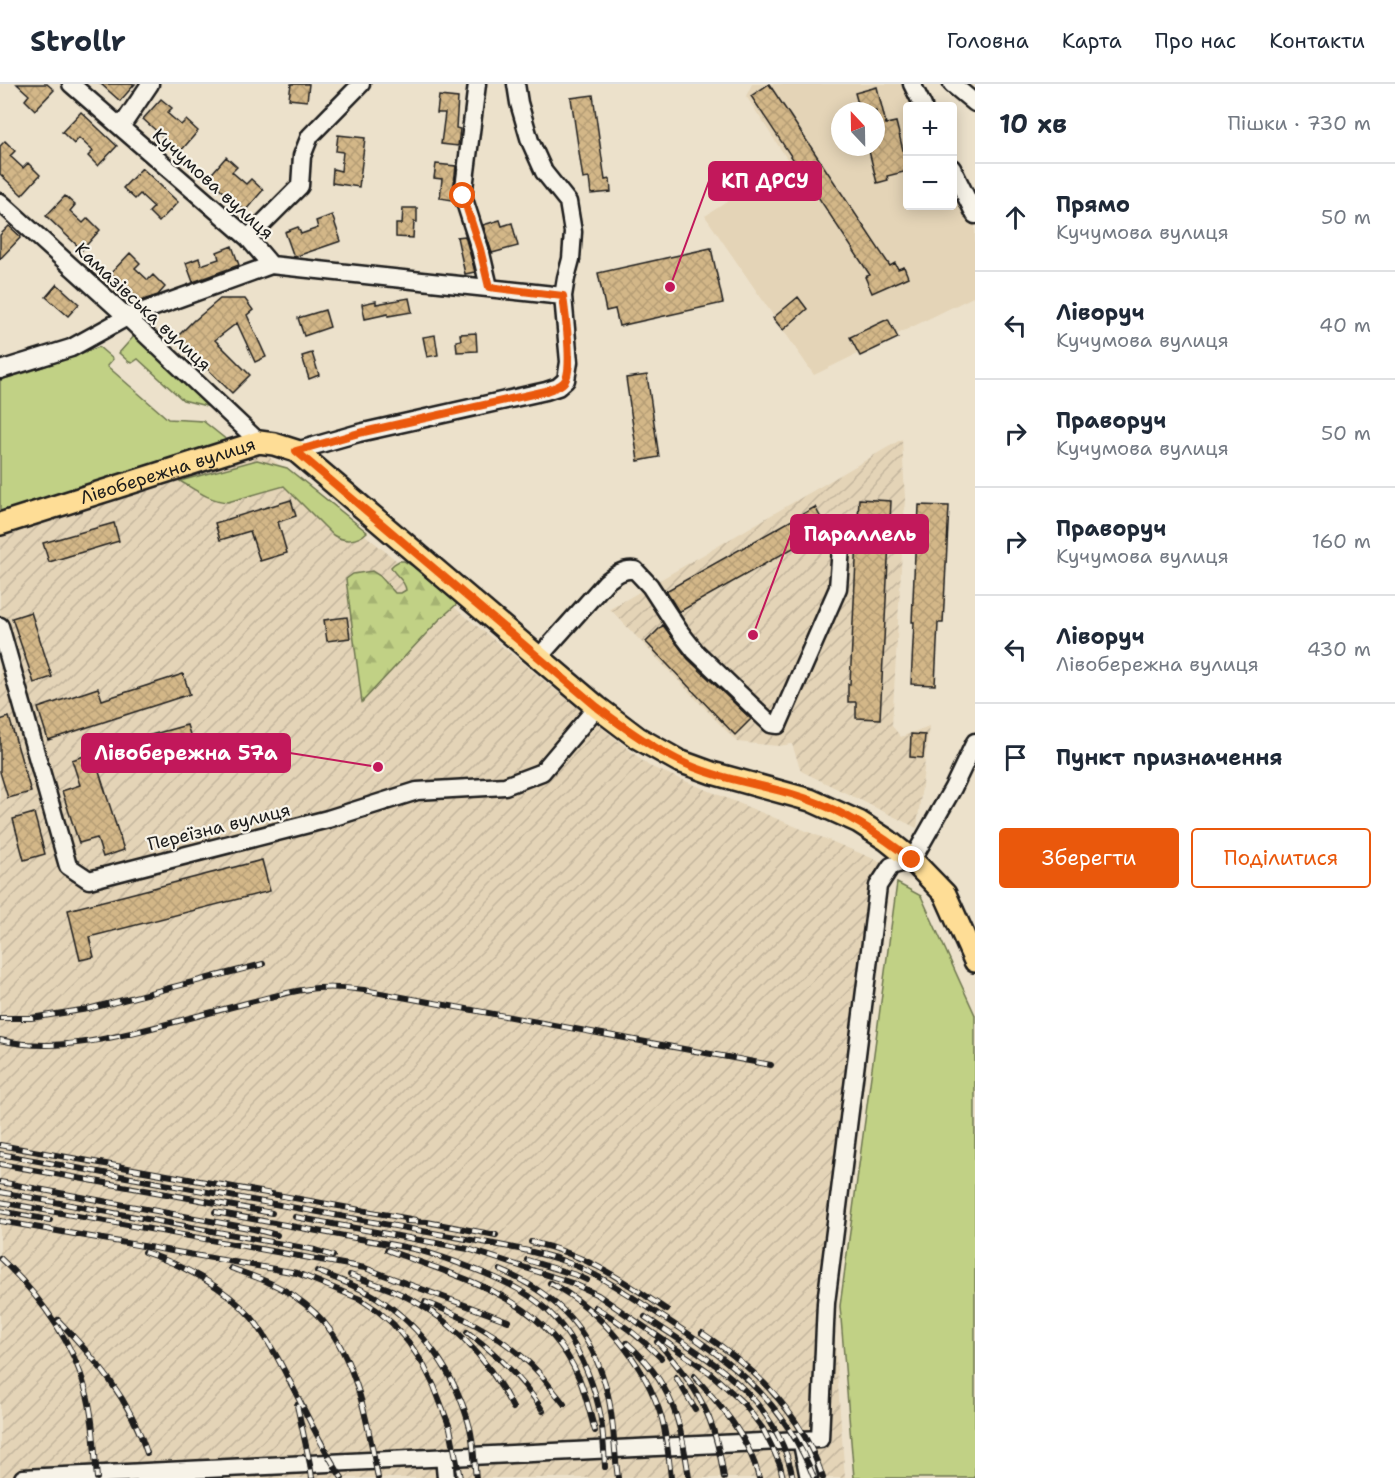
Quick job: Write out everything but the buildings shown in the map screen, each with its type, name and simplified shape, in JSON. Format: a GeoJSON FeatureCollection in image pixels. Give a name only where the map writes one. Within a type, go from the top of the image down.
{"type":"FeatureCollection","features":[{"type":"Feature","properties":{"kind":"main road","name":"Лівобережна вулиця"},"geometry":{"type":"LineString","coordinates":[[0,524],[259,442],[296,451],[597,707],[638,738],[679,761],[712,773],[810,800],[859,822],[888,840],[912,860],[945,894],[975,961]]}},
{"type":"Feature","properties":{"kind":"street","name":"Кучумова вулиця"},"geometry":{"type":"LineString","coordinates":[[70,84],[248,238],[271,265],[563,296]]}},
{"type":"Feature","properties":{"kind":"street"},"geometry":{"type":"LineString","coordinates":[[121,127],[150,84]]}},
{"type":"Feature","properties":{"kind":"street"},"geometry":{"type":"LineString","coordinates":[[248,238],[300,186],[302,156],[310,136],[361,84]]}},
{"type":"Feature","properties":{"kind":"street"},"geometry":{"type":"LineString","coordinates":[[477,84],[463,196],[489,287]]}},
{"type":"Feature","properties":{"kind":"street"},"geometry":{"type":"LineString","coordinates":[[296,451],[359,433],[546,391],[558,387],[566,380],[569,362],[563,296],[572,259],[573,232],[568,202],[544,172],[530,141],[519,104],[516,84]]}},
{"type":"Feature","properties":{"kind":"street"},"geometry":{"type":"LineString","coordinates":[[952,84],[975,103]]}},
{"type":"Feature","properties":{"kind":"street"},"geometry":{"type":"LineString","coordinates":[[913,85],[921,102]]}},
{"type":"Feature","properties":{"kind":"street"},"geometry":{"type":"LineString","coordinates":[[957,178],[975,215]]}},
{"type":"Feature","properties":{"kind":"street","name":"Камазівська вулиця"},"geometry":{"type":"LineString","coordinates":[[0,202],[127,317],[259,442]]}},
{"type":"Feature","properties":{"kind":"street"},"geometry":{"type":"LineString","coordinates":[[0,370],[70,348],[127,317],[271,265]]}},
{"type":"Feature","properties":{"kind":"street"},"geometry":{"type":"LineString","coordinates":[[539,657],[606,582],[620,573],[630,569],[635,570],[650,586],[695,651],[771,724],[778,725],[838,588],[842,534]]}},
{"type":"Feature","properties":{"kind":"street","name":"Переїзна вулиця"},"geometry":{"type":"LineString","coordinates":[[0,626],[68,866],[89,880],[328,819],[417,791],[505,786],[542,772],[597,707]]}},
{"type":"Feature","properties":{"kind":"street"},"geometry":{"type":"LineString","coordinates":[[23,1478],[113,1476],[820,1439],[826,1303],[878,886],[891,866],[912,860],[953,788],[975,742]]}},
{"type":"Feature","properties":{"kind":"street"},"geometry":{"type":"LineString","coordinates":[[801,1439],[809,1478]]}},
{"type":"Feature","properties":{"kind":"street"},"geometry":{"type":"LineString","coordinates":[[444,1457],[446,1478]]}},
{"type":"Feature","properties":{"kind":"shaded area"},"geometry":{"type":"Polygon","coordinates":[[[752,84],[909,84],[918,102],[903,102],[903,210],[957,210],[957,184],[975,222],[975,296],[814,375],[705,216],[789,162],[746,96],[752,84]]]}},
{"type":"Feature","properties":{"kind":"shaded area"},"geometry":{"type":"Polygon","coordinates":[[[902,439],[905,499],[892,726],[901,737],[929,726],[917,828],[801,771],[792,744],[778,746],[737,742],[610,609],[902,439]]]}},
{"type":"Feature","properties":{"kind":"shaded area"},"geometry":{"type":"Polygon","coordinates":[[[263,452],[649,766],[891,866],[832,1305],[845,1478],[0,1478],[0,534],[263,452]]]}},
{"type":"Feature","properties":{"kind":"green space"},"geometry":{"type":"Polygon","coordinates":[[[135,335],[210,407],[183,400],[138,359],[132,363],[119,353],[135,335]]]}},
{"type":"Feature","properties":{"kind":"green space"},"geometry":{"type":"Polygon","coordinates":[[[99,347],[113,359],[107,366],[168,419],[203,421],[228,441],[0,513],[0,380],[99,347]]]}},
{"type":"Feature","properties":{"kind":"green space"},"geometry":{"type":"Polygon","coordinates":[[[257,460],[287,468],[367,532],[359,538],[350,540],[333,535],[284,486],[228,502],[209,497],[180,481],[257,460]]]}},
{"type":"Feature","properties":{"kind":"green space"},"geometry":{"type":"Polygon","coordinates":[[[399,561],[413,566],[458,603],[439,620],[362,702],[346,579],[353,574],[372,571],[380,576],[395,593],[401,593],[406,590],[405,587],[391,567],[399,561]]]}},
{"type":"Feature","properties":{"kind":"green space"},"geometry":{"type":"Polygon","coordinates":[[[897,883],[921,896],[975,1015],[975,1478],[854,1478],[840,1306],[897,883]]]}},
{"type":"Feature","properties":{"kind":"railway"},"geometry":{"type":"LineString","coordinates":[[0,1018],[31,1018],[88,1009],[263,964]]}},
{"type":"Feature","properties":{"kind":"railway"},"geometry":{"type":"LineString","coordinates":[[0,1040],[42,1045],[105,1039],[291,992],[336,988],[364,990],[771,1065]]}},
{"type":"Feature","properties":{"kind":"railway"},"geometry":{"type":"LineString","coordinates":[[0,1145],[416,1220]]}},
{"type":"Feature","properties":{"kind":"railway"},"geometry":{"type":"LineString","coordinates":[[0,1154],[507,1247],[546,1255],[573,1264],[628,1294],[725,1360],[767,1399],[785,1422],[814,1478]]}},
{"type":"Feature","properties":{"kind":"railway"},"geometry":{"type":"LineString","coordinates":[[0,1164],[272,1213]]}},
{"type":"Feature","properties":{"kind":"railway"},"geometry":{"type":"LineString","coordinates":[[0,1182],[277,1235]]}},
{"type":"Feature","properties":{"kind":"railway"},"geometry":{"type":"LineString","coordinates":[[0,1192],[315,1250],[333,1256]]}},
{"type":"Feature","properties":{"kind":"railway"},"geometry":{"type":"LineString","coordinates":[[0,1202],[365,1268],[508,1321]]}},
{"type":"Feature","properties":{"kind":"railway"},"geometry":{"type":"LineString","coordinates":[[0,1211],[50,1220]]}},
{"type":"Feature","properties":{"kind":"railway"},"geometry":{"type":"LineString","coordinates":[[215,1212],[418,1250],[485,1274],[528,1295],[546,1309],[563,1327],[582,1360],[599,1408],[605,1467]]}},
{"type":"Feature","properties":{"kind":"railway"},"geometry":{"type":"LineString","coordinates":[[295,1217],[468,1249],[572,1283],[598,1295],[709,1372],[744,1404],[763,1429],[780,1465],[783,1478]]}},
{"type":"Feature","properties":{"kind":"railway"},"geometry":{"type":"LineString","coordinates":[[0,1221],[297,1273],[360,1299],[393,1324],[423,1364],[450,1428],[460,1478]]}},
{"type":"Feature","properties":{"kind":"railway"},"geometry":{"type":"LineString","coordinates":[[407,1221],[427,1222],[496,1235]]}},
{"type":"Feature","properties":{"kind":"railway"},"geometry":{"type":"LineString","coordinates":[[531,1242],[587,1261],[619,1278],[667,1310]]}},
{"type":"Feature","properties":{"kind":"railway"},"geometry":{"type":"LineString","coordinates":[[387,1250],[498,1294],[523,1309],[545,1327],[564,1350],[579,1378],[595,1431]]}},
{"type":"Feature","properties":{"kind":"railway"},"geometry":{"type":"LineString","coordinates":[[144,1252],[174,1263],[202,1278],[229,1296],[252,1318],[277,1357],[316,1434],[342,1478]]}},
{"type":"Feature","properties":{"kind":"railway"},"geometry":{"type":"LineString","coordinates":[[0,1258],[40,1302],[72,1353],[89,1402],[97,1478]]}},
{"type":"Feature","properties":{"kind":"railway"},"geometry":{"type":"LineString","coordinates":[[527,1260],[587,1280]]}},
{"type":"Feature","properties":{"kind":"railway"},"geometry":{"type":"LineString","coordinates":[[231,1268],[287,1291],[314,1312],[330,1330],[356,1382],[367,1421],[378,1478]]}},
{"type":"Feature","properties":{"kind":"railway"},"geometry":{"type":"LineString","coordinates":[[500,1270],[540,1291],[556,1304],[583,1334],[593,1352],[608,1395],[618,1478]]}},
{"type":"Feature","properties":{"kind":"railway"},"geometry":{"type":"LineString","coordinates":[[317,1271],[376,1297],[393,1309],[423,1337],[446,1371],[464,1408],[471,1434],[476,1478]]}},
{"type":"Feature","properties":{"kind":"railway"},"geometry":{"type":"LineString","coordinates":[[350,1275],[413,1300],[448,1324],[478,1354],[503,1389],[513,1408]]}},
{"type":"Feature","properties":{"kind":"railway"},"geometry":{"type":"LineString","coordinates":[[550,1283],[569,1294],[603,1323],[619,1340],[645,1378],[662,1419],[671,1478]]}},
{"type":"Feature","properties":{"kind":"railway"},"geometry":{"type":"LineString","coordinates":[[425,1302],[457,1315],[501,1340],[540,1374],[564,1404]]}},
{"type":"Feature","properties":{"kind":"railway"},"geometry":{"type":"LineString","coordinates":[[595,1307],[630,1330],[661,1358]]}},
{"type":"Feature","properties":{"kind":"railway"},"geometry":{"type":"LineString","coordinates":[[645,1317],[716,1365],[756,1402],[772,1424],[784,1449],[793,1478]]}},
{"type":"Feature","properties":{"kind":"railway"},"geometry":{"type":"LineString","coordinates":[[58,1320],[86,1350],[110,1381],[131,1415],[147,1453]]}},
{"type":"Feature","properties":{"kind":"railway"},"geometry":{"type":"LineString","coordinates":[[467,1332],[509,1368],[543,1411]]}},
{"type":"Feature","properties":{"kind":"railway"},"geometry":{"type":"LineString","coordinates":[[702,1333],[741,1362],[776,1395],[803,1434],[823,1478]]}},
{"type":"Feature","properties":{"kind":"railway"},"geometry":{"type":"LineString","coordinates":[[657,1342],[686,1377],[702,1403],[714,1431],[724,1478]]}},
{"type":"Feature","properties":{"kind":"railway"},"geometry":{"type":"LineString","coordinates":[[627,1343],[655,1373],[672,1404],[682,1438],[689,1478]]}},
{"type":"Feature","properties":{"kind":"railway"},"geometry":{"type":"LineString","coordinates":[[694,1376],[733,1423],[749,1449],[759,1478]]}},
{"type":"Feature","properties":{"kind":"railway"},"geometry":{"type":"LineString","coordinates":[[676,1377],[695,1409]]}},
{"type":"Feature","properties":{"kind":"railway"},"geometry":{"type":"LineString","coordinates":[[297,1405],[312,1478]]}},
{"type":"Feature","properties":{"kind":"place","name":"КП ДРСУ"},"geometry":{"type":"Point","coordinates":[670,287]}},
{"type":"Feature","properties":{"kind":"place","name":"Параллель"},"geometry":{"type":"Point","coordinates":[753,635]}},
{"type":"Feature","properties":{"kind":"place","name":"Лівобережна 57а"},"geometry":{"type":"Point","coordinates":[378,767]}},
{"type":"Feature","properties":{"kind":"route"},"geometry":{"type":"LineString","coordinates":[[463,196],[489,287],[563,296],[569,362],[566,380],[558,387],[546,391],[359,433],[296,451],[597,707],[638,738],[679,761],[712,773],[810,800],[859,822],[888,840],[912,860]]}}]}
